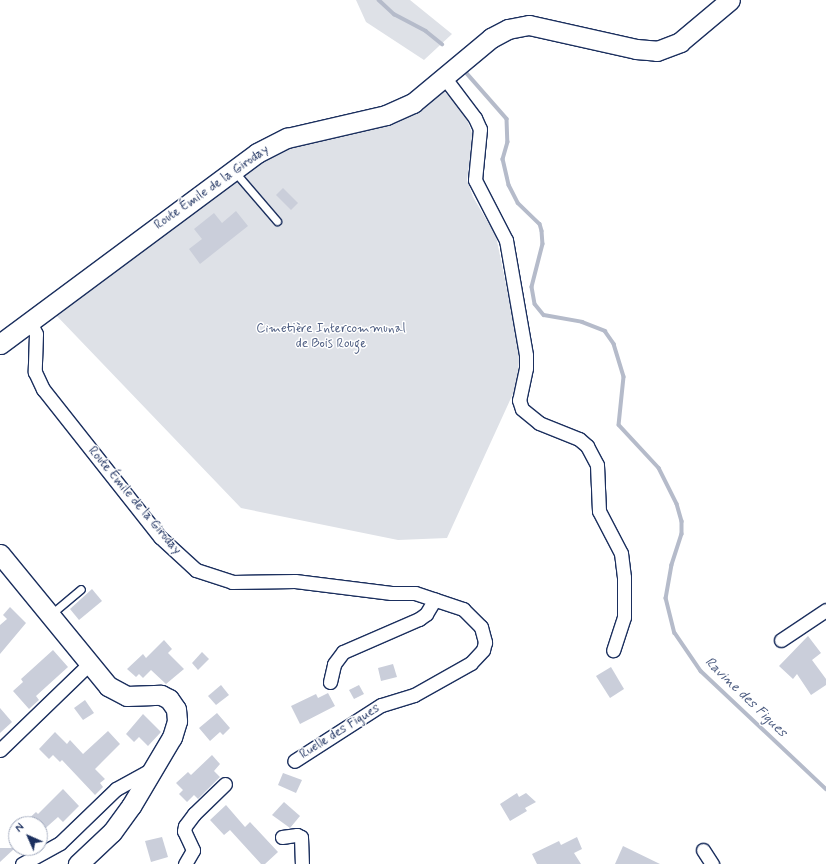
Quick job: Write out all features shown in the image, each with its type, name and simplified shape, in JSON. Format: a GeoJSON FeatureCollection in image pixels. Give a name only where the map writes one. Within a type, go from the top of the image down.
{"type":"FeatureCollection","features":[{"type":"Feature","properties":{"kind":"main road","name":"Route Émile de la Giroday"},"geometry":{"type":"LineString","coordinates":[[0,344],[257,153],[287,138],[386,115],[413,103],[491,38],[508,29],[529,25],[636,49],[657,51],[680,42],[730,0]]}},
{"type":"Feature","properties":{"kind":"main road"},"geometry":{"type":"LineString","coordinates":[[0,554],[108,686],[121,694],[161,695],[169,699],[176,709],[177,721],[172,737],[150,770],[131,806],[112,832],[78,864]]}},
{"type":"Feature","properties":{"kind":"street"},"geometry":{"type":"LineString","coordinates":[[444,77],[475,118],[480,129],[475,180],[506,240],[526,355],[526,368],[519,400],[522,409],[539,424],[565,431],[578,439],[587,446],[597,465],[599,511],[621,553],[624,577],[624,617],[612,650]]}},
{"type":"Feature","properties":{"kind":"street","name":"Route Émile de la Giroday"},"geometry":{"type":"LineString","coordinates":[[30,322],[36,334],[36,372],[43,389],[160,537],[196,570],[232,582],[309,582],[391,593],[415,593],[435,600]]}},
{"type":"Feature","properties":{"kind":"street"},"geometry":{"type":"LineString","coordinates":[[330,682],[334,664],[343,652],[419,619],[426,614],[435,600]]}},
{"type":"Feature","properties":{"kind":"street","name":"Ruelle des Figues"},"geometry":{"type":"LineString","coordinates":[[294,760],[381,705],[414,695],[478,657],[485,642],[477,621],[463,609],[435,600]]}},
{"type":"Feature","properties":{"kind":"street"},"geometry":{"type":"LineString","coordinates":[[781,640],[826,610]]}},
{"type":"Feature","properties":{"kind":"street"},"geometry":{"type":"LineString","coordinates":[[0,750],[89,664]]}},
{"type":"Feature","properties":{"kind":"street"},"geometry":{"type":"LineString","coordinates":[[22,864],[60,843],[116,789],[150,770]]}},
{"type":"Feature","properties":{"kind":"street"},"geometry":{"type":"LineString","coordinates":[[185,864],[193,850],[184,831],[185,826],[194,814],[225,784]]}},
{"type":"Feature","properties":{"kind":"street"},"geometry":{"type":"LineString","coordinates":[[282,837],[297,835],[301,837],[302,864]]}},
{"type":"Feature","properties":{"kind":"street"},"geometry":{"type":"LineString","coordinates":[[704,850],[712,864]]}},
{"type":"Feature","properties":{"kind":"lane"},"geometry":{"type":"LineString","coordinates":[[234,171],[278,221]]}},
{"type":"Feature","properties":{"kind":"lane"},"geometry":{"type":"LineString","coordinates":[[50,615],[81,589]]}},
{"type":"Feature","properties":{"kind":"green space"},"geometry":{"type":"Polygon","coordinates":[[[356,0],[410,0],[452,34],[424,60],[366,22],[356,0]]]}},
{"type":"Feature","properties":{"kind":"green space","name":"Cimetière Intercommunal de Bois Rouge"},"geometry":{"type":"Polygon","coordinates":[[[442,89],[465,114],[473,136],[467,180],[473,197],[496,236],[520,353],[516,387],[447,538],[398,540],[241,508],[54,313],[276,150],[442,89]]]}},
{"type":"Feature","properties":{"kind":"building"},"geometry":{"type":"Polygon","coordinates":[[[283,188],[298,203],[291,210],[276,195],[283,188]]]}},
{"type":"Feature","properties":{"kind":"building"},"geometry":{"type":"Polygon","coordinates":[[[236,211],[248,226],[200,264],[189,249],[202,239],[194,229],[214,213],[222,223],[236,211]]]}},
{"type":"Feature","properties":{"kind":"building"},"geometry":{"type":"Polygon","coordinates":[[[92,589],[102,601],[79,620],[70,609],[92,589]]]}},
{"type":"Feature","properties":{"kind":"building"},"geometry":{"type":"Polygon","coordinates":[[[10,607],[26,623],[0,654],[0,625],[7,619],[3,615],[10,607]]]}},
{"type":"Feature","properties":{"kind":"building"},"geometry":{"type":"Polygon","coordinates":[[[808,636],[821,653],[812,660],[826,679],[826,685],[811,695],[797,674],[793,679],[779,666],[808,636]]]}},
{"type":"Feature","properties":{"kind":"building"},"geometry":{"type":"Polygon","coordinates":[[[164,640],[172,649],[168,653],[184,669],[166,684],[151,670],[143,678],[139,674],[136,677],[127,669],[143,654],[146,658],[164,640]]]}},
{"type":"Feature","properties":{"kind":"building"},"geometry":{"type":"Polygon","coordinates":[[[53,650],[68,667],[36,696],[39,700],[29,709],[13,691],[23,682],[21,679],[53,650]]]}},
{"type":"Feature","properties":{"kind":"building"},"geometry":{"type":"Polygon","coordinates":[[[202,652],[209,659],[198,670],[192,663],[202,652]]]}},
{"type":"Feature","properties":{"kind":"building"},"geometry":{"type":"Polygon","coordinates":[[[393,664],[397,677],[381,681],[378,668],[393,664]]]}},
{"type":"Feature","properties":{"kind":"building"},"geometry":{"type":"Polygon","coordinates":[[[611,667],[624,689],[610,698],[596,676],[611,667]]]}},
{"type":"Feature","properties":{"kind":"building"},"geometry":{"type":"Polygon","coordinates":[[[221,685],[229,695],[216,705],[208,696],[221,685]]]}},
{"type":"Feature","properties":{"kind":"building"},"geometry":{"type":"Polygon","coordinates":[[[359,685],[364,694],[354,699],[349,690],[359,685]]]}},
{"type":"Feature","properties":{"kind":"building"},"geometry":{"type":"Polygon","coordinates":[[[328,693],[335,706],[300,724],[291,706],[316,694],[318,698],[328,693]]]}},
{"type":"Feature","properties":{"kind":"building"},"geometry":{"type":"Polygon","coordinates":[[[85,700],[94,713],[83,720],[74,708],[85,700]]]}},
{"type":"Feature","properties":{"kind":"building"},"geometry":{"type":"Polygon","coordinates":[[[0,708],[12,722],[0,733],[0,708]]]}},
{"type":"Feature","properties":{"kind":"building"},"geometry":{"type":"Polygon","coordinates":[[[217,713],[230,728],[223,735],[220,732],[210,741],[199,728],[217,713]]]}},
{"type":"Feature","properties":{"kind":"building"},"geometry":{"type":"Polygon","coordinates":[[[143,714],[161,732],[148,746],[139,737],[134,742],[126,734],[143,714]]]}},
{"type":"Feature","properties":{"kind":"building"},"geometry":{"type":"Polygon","coordinates":[[[108,731],[120,744],[95,769],[105,779],[100,783],[103,787],[95,795],[62,760],[60,762],[53,755],[49,759],[39,749],[55,732],[67,744],[70,740],[83,754],[108,731]]]}},
{"type":"Feature","properties":{"kind":"building"},"geometry":{"type":"Polygon","coordinates":[[[212,755],[220,764],[214,771],[220,777],[198,799],[194,795],[187,802],[179,794],[183,790],[176,783],[188,772],[191,775],[212,755]]]}},
{"type":"Feature","properties":{"kind":"building"},"geometry":{"type":"Polygon","coordinates":[[[283,773],[302,780],[296,793],[278,785],[283,773]]]}},
{"type":"Feature","properties":{"kind":"building"},"geometry":{"type":"Polygon","coordinates":[[[63,789],[79,806],[63,822],[58,817],[48,826],[48,816],[32,816],[36,812],[38,814],[63,789]]]}},
{"type":"Feature","properties":{"kind":"building"},"geometry":{"type":"Polygon","coordinates":[[[517,793],[519,797],[526,793],[536,802],[525,808],[527,811],[510,821],[500,804],[517,793]]]}},
{"type":"Feature","properties":{"kind":"building"},"geometry":{"type":"Polygon","coordinates":[[[284,802],[300,816],[290,828],[272,815],[284,802]]]}},
{"type":"Feature","properties":{"kind":"building"},"geometry":{"type":"Polygon","coordinates":[[[226,805],[245,827],[250,822],[278,852],[265,864],[261,864],[230,830],[224,835],[210,820],[226,805]]]}},
{"type":"Feature","properties":{"kind":"building"},"geometry":{"type":"Polygon","coordinates":[[[162,837],[168,857],[151,862],[145,841],[162,837]]]}},
{"type":"Feature","properties":{"kind":"building"},"geometry":{"type":"Polygon","coordinates":[[[577,837],[582,849],[574,853],[581,864],[537,864],[532,854],[559,841],[561,845],[577,837]]]}},
{"type":"Feature","properties":{"kind":"building"},"geometry":{"type":"Polygon","coordinates":[[[623,846],[660,864],[615,864],[623,846]]]}},
{"type":"Feature","properties":{"kind":"building"},"geometry":{"type":"Polygon","coordinates":[[[0,848],[8,848],[8,855],[0,862],[0,848]]]}},
{"type":"Feature","properties":{"kind":"waterway","name":"Ravine des Figues"},"geometry":{"type":"LineString","coordinates":[[379,0],[394,14],[426,31],[442,44]]}},
{"type":"Feature","properties":{"kind":"waterway","name":"Ravine des Figues"},"geometry":{"type":"LineString","coordinates":[[464,70],[507,119],[508,142],[503,159],[509,185],[518,203],[540,224],[543,244],[532,287],[535,304],[544,315],[582,322],[605,331],[614,344],[624,377],[619,425],[659,468],[677,504],[682,521],[682,534],[672,565],[666,598],[675,633],[701,671],[826,789]]}}]}
